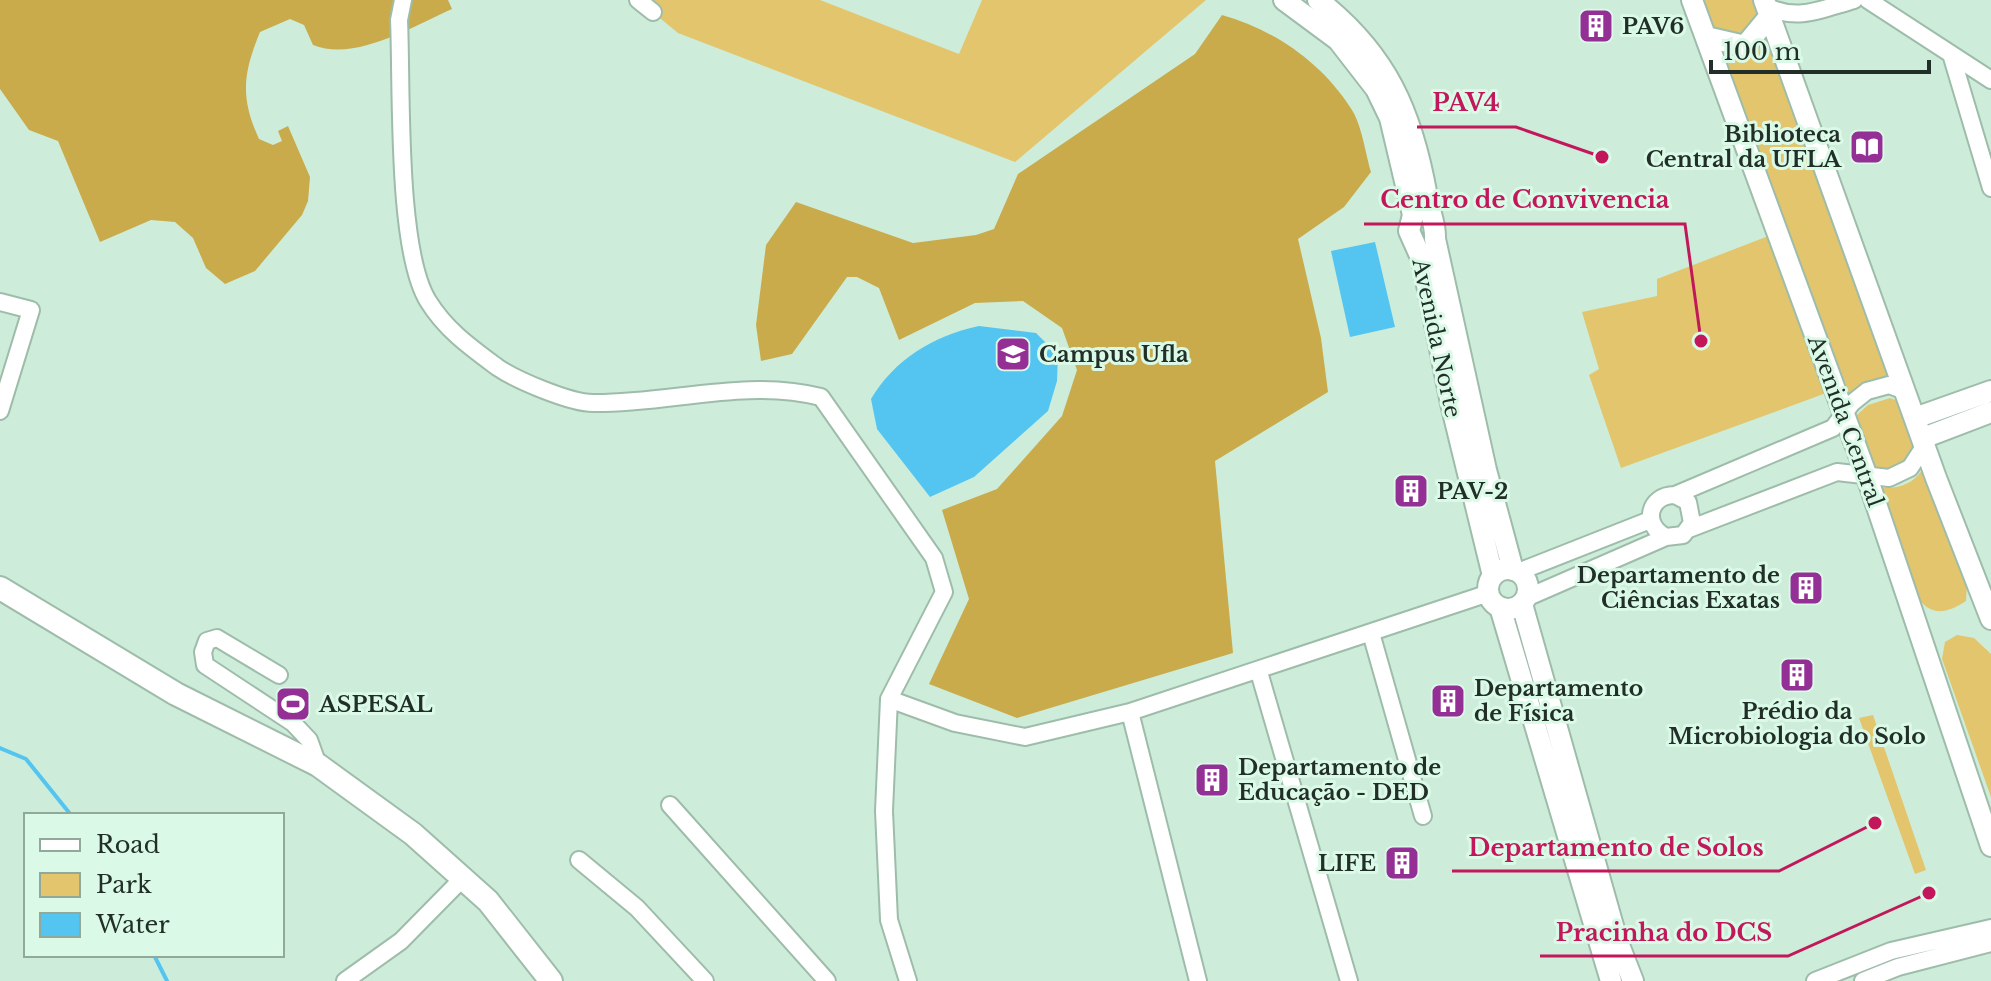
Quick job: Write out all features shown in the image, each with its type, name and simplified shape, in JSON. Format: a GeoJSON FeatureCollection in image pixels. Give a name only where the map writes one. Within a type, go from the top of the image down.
{"type":"FeatureCollection","features":[{"type":"Feature","properties":{"kind":"main road"},"geometry":{"type":"LineString","coordinates":[[0,588],[176,694],[318,765],[413,834],[488,901],[551,981]]}},
{"type":"Feature","properties":{"kind":"street"},"geometry":{"type":"LineString","coordinates":[[403,0],[399,20],[408,238],[426,299],[454,336],[512,377],[590,403],[742,388],[788,389],[821,397],[934,558],[944,592],[889,699],[884,811],[889,920],[908,981]]}},
{"type":"Feature","properties":{"kind":"street"},"geometry":{"type":"LineString","coordinates":[[638,0],[653,12],[654,0]]}},
{"type":"Feature","properties":{"kind":"street","name":"Avenida Norte"},"geometry":{"type":"LineString","coordinates":[[1284,0],[1338,40],[1376,89],[1422,216]]}},
{"type":"Feature","properties":{"kind":"street","name":"Avenida Norte"},"geometry":{"type":"LineString","coordinates":[[1318,0],[1342,18],[1372,51],[1411,122],[1422,216],[1409,231],[1425,241],[1516,571]]}},
{"type":"Feature","properties":{"kind":"street","name":"Avenida Central"},"geometry":{"type":"LineString","coordinates":[[1692,0],[1845,414],[1991,846]]}},
{"type":"Feature","properties":{"kind":"street"},"geometry":{"type":"LineString","coordinates":[[1766,8],[1783,15],[1805,15],[1854,0]]}},
{"type":"Feature","properties":{"kind":"street"},"geometry":{"type":"LineString","coordinates":[[1868,0],[1991,80]]}},
{"type":"Feature","properties":{"kind":"street"},"geometry":{"type":"LineString","coordinates":[[1706,37],[1745,46],[1766,8]]}},
{"type":"Feature","properties":{"kind":"street"},"geometry":{"type":"LineString","coordinates":[[1766,8],[1991,619]]}},
{"type":"Feature","properties":{"kind":"street"},"geometry":{"type":"LineString","coordinates":[[1951,54],[1991,188]]}},
{"type":"Feature","properties":{"kind":"street","name":"Avenida Norte"},"geometry":{"type":"LineString","coordinates":[[1425,241],[1494,592],[1611,981]]}},
{"type":"Feature","properties":{"kind":"street"},"geometry":{"type":"LineString","coordinates":[[0,302],[31,310],[0,411]]}},
{"type":"Feature","properties":{"kind":"street"},"geometry":{"type":"LineString","coordinates":[[1905,391],[1889,385],[1874,388],[1852,403],[1833,428],[1655,502],[1650,520],[1655,531],[1675,538],[1689,529],[1837,472],[1889,478],[1910,468],[1924,442],[1991,412]]}},
{"type":"Feature","properties":{"kind":"street"},"geometry":{"type":"LineString","coordinates":[[1915,418],[1991,391]]}},
{"type":"Feature","properties":{"kind":"street"},"geometry":{"type":"LineString","coordinates":[[1675,495],[1691,509],[1689,529]]}},
{"type":"Feature","properties":{"kind":"street"},"geometry":{"type":"LineString","coordinates":[[1494,592],[1502,570],[1516,571],[1650,520]]}},
{"type":"Feature","properties":{"kind":"street"},"geometry":{"type":"LineString","coordinates":[[1494,592],[1512,609],[1666,537]]}},
{"type":"Feature","properties":{"kind":"street"},"geometry":{"type":"LineString","coordinates":[[1516,571],[1527,584],[1524,601],[1617,940],[1633,981]]}},
{"type":"Feature","properties":{"kind":"street"},"geometry":{"type":"LineString","coordinates":[[889,699],[955,723],[1025,737],[1130,712],[1259,672],[1494,592]]}},
{"type":"Feature","properties":{"kind":"street"},"geometry":{"type":"LineString","coordinates":[[1371,633],[1423,816]]}},
{"type":"Feature","properties":{"kind":"street"},"geometry":{"type":"LineString","coordinates":[[279,675],[217,638],[207,641],[203,652],[205,665],[293,723],[309,740],[318,765]]}},
{"type":"Feature","properties":{"kind":"street"},"geometry":{"type":"LineString","coordinates":[[1259,672],[1349,981]]}},
{"type":"Feature","properties":{"kind":"street"},"geometry":{"type":"LineString","coordinates":[[1130,712],[1198,981]]}},
{"type":"Feature","properties":{"kind":"street"},"geometry":{"type":"LineString","coordinates":[[670,805],[827,981]]}},
{"type":"Feature","properties":{"kind":"street"},"geometry":{"type":"LineString","coordinates":[[579,860],[637,908],[705,981]]}},
{"type":"Feature","properties":{"kind":"street"},"geometry":{"type":"LineString","coordinates":[[345,981],[401,941],[463,878]]}},
{"type":"Feature","properties":{"kind":"street"},"geometry":{"type":"LineString","coordinates":[[1815,981],[1891,951],[1991,928]]}},
{"type":"Feature","properties":{"kind":"street"},"geometry":{"type":"LineString","coordinates":[[1863,981],[1898,967],[1991,943]]}},
{"type":"Feature","properties":{"kind":"green space"},"geometry":{"type":"Polygon","coordinates":[[[638,0],[820,0],[959,54],[982,0],[1206,0],[1015,162],[678,33],[638,0]]]}},
{"type":"Feature","properties":{"kind":"green space"},"geometry":{"type":"Polygon","coordinates":[[[1700,0],[1758,0],[1764,16],[1742,43],[1712,32],[1700,0]]]}},
{"type":"Feature","properties":{"kind":"green space"},"geometry":{"type":"Polygon","coordinates":[[[1768,26],[1893,380],[1872,379],[1851,398],[1716,47],[1768,26]]]}},
{"type":"Feature","properties":{"kind":"green space"},"geometry":{"type":"Polygon","coordinates":[[[1771,235],[1829,392],[1621,468],[1589,375],[1599,369],[1582,312],[1657,296],[1657,279],[1771,235]]]}},
{"type":"Feature","properties":{"kind":"green space"},"geometry":{"type":"Polygon","coordinates":[[[1890,398],[1901,402],[1918,445],[1902,465],[1882,471],[1874,467],[1856,416],[1868,405],[1890,398]]]}},
{"type":"Feature","properties":{"kind":"green space"},"geometry":{"type":"Polygon","coordinates":[[[1925,465],[1967,584],[1966,601],[1945,611],[1927,607],[1916,595],[1878,488],[1906,484],[1917,477],[1925,465]]]}},
{"type":"Feature","properties":{"kind":"green space"},"geometry":{"type":"Polygon","coordinates":[[[1957,635],[1974,638],[1991,654],[1991,797],[1942,659],[1945,642],[1957,635]]]}},
{"type":"Feature","properties":{"kind":"green space"},"geometry":{"type":"Polygon","coordinates":[[[1873,715],[1926,870],[1915,874],[1859,718],[1873,715]]]}},
{"type":"Feature","properties":{"kind":"shaded area"},"geometry":{"type":"Polygon","coordinates":[[[0,0],[448,0],[452,9],[384,40],[347,49],[313,45],[304,25],[290,19],[260,32],[247,73],[249,110],[259,139],[273,145],[282,141],[278,131],[288,126],[310,177],[308,201],[302,215],[255,271],[225,284],[206,268],[193,238],[175,222],[151,220],[100,242],[58,141],[29,130],[0,89],[0,0]]]}},
{"type":"Feature","properties":{"kind":"shaded area"},"geometry":{"type":"Polygon","coordinates":[[[1222,15],[1277,38],[1310,62],[1338,91],[1354,114],[1360,130],[1371,172],[1344,207],[1298,239],[1321,338],[1328,392],[1215,461],[1233,653],[1017,718],[929,684],[969,599],[942,510],[997,489],[1062,416],[1077,370],[1062,328],[1023,301],[975,303],[899,340],[879,288],[857,277],[847,277],[792,354],[761,361],[756,325],[766,245],[796,202],[913,243],[976,235],[994,229],[1018,174],[1195,54],[1222,15]]]}},
{"type":"Feature","properties":{"kind":"water"},"geometry":{"type":"Polygon","coordinates":[[[1375,242],[1395,327],[1350,337],[1331,251],[1375,242]]]}},
{"type":"Feature","properties":{"kind":"water"},"geometry":{"type":"Polygon","coordinates":[[[979,326],[1036,333],[1058,355],[1057,381],[1048,411],[974,477],[930,497],[877,429],[871,399],[892,372],[917,351],[946,336],[979,326]]]}},
{"type":"Feature","properties":{"kind":"waterway"},"geometry":{"type":"LineString","coordinates":[[0,748],[26,759],[69,813]]}},
{"type":"Feature","properties":{"kind":"waterway"},"geometry":{"type":"LineString","coordinates":[[155,957],[167,981]]}},
{"type":"Feature","properties":{"kind":"place","name":"PAV6"},"geometry":{"type":"Point","coordinates":[1596,26]}},
{"type":"Feature","properties":{"kind":"place","name":"Biblioteca Central da UFLA"},"geometry":{"type":"Point","coordinates":[1867,147]}},
{"type":"Feature","properties":{"kind":"place","name":"PAV4"},"geometry":{"type":"Point","coordinates":[1602,157]}},
{"type":"Feature","properties":{"kind":"place","name":"Centro de Convivencia"},"geometry":{"type":"Point","coordinates":[1701,341]}},
{"type":"Feature","properties":{"kind":"place","name":"Campus Ufla"},"geometry":{"type":"Point","coordinates":[1013,354]}},
{"type":"Feature","properties":{"kind":"place","name":"PAV-2"},"geometry":{"type":"Point","coordinates":[1411,491]}},
{"type":"Feature","properties":{"kind":"place","name":"Departamento de Ciências Exatas"},"geometry":{"type":"Point","coordinates":[1806,588]}},
{"type":"Feature","properties":{"kind":"place","name":"Prédio da Microbiologia do Solo"},"geometry":{"type":"Point","coordinates":[1797,675]}},
{"type":"Feature","properties":{"kind":"place","name":"Departamento de Física"},"geometry":{"type":"Point","coordinates":[1448,701]}},
{"type":"Feature","properties":{"kind":"place","name":"ASPESAL"},"geometry":{"type":"Point","coordinates":[293,704]}},
{"type":"Feature","properties":{"kind":"place","name":"Departamento de Educação - DED"},"geometry":{"type":"Point","coordinates":[1212,780]}},
{"type":"Feature","properties":{"kind":"place","name":"Departamento de Solos"},"geometry":{"type":"Point","coordinates":[1875,823]}},
{"type":"Feature","properties":{"kind":"place","name":"LIFE"},"geometry":{"type":"Point","coordinates":[1402,863]}},
{"type":"Feature","properties":{"kind":"place","name":"Pracinha do DCS"},"geometry":{"type":"Point","coordinates":[1929,893]}}]}
